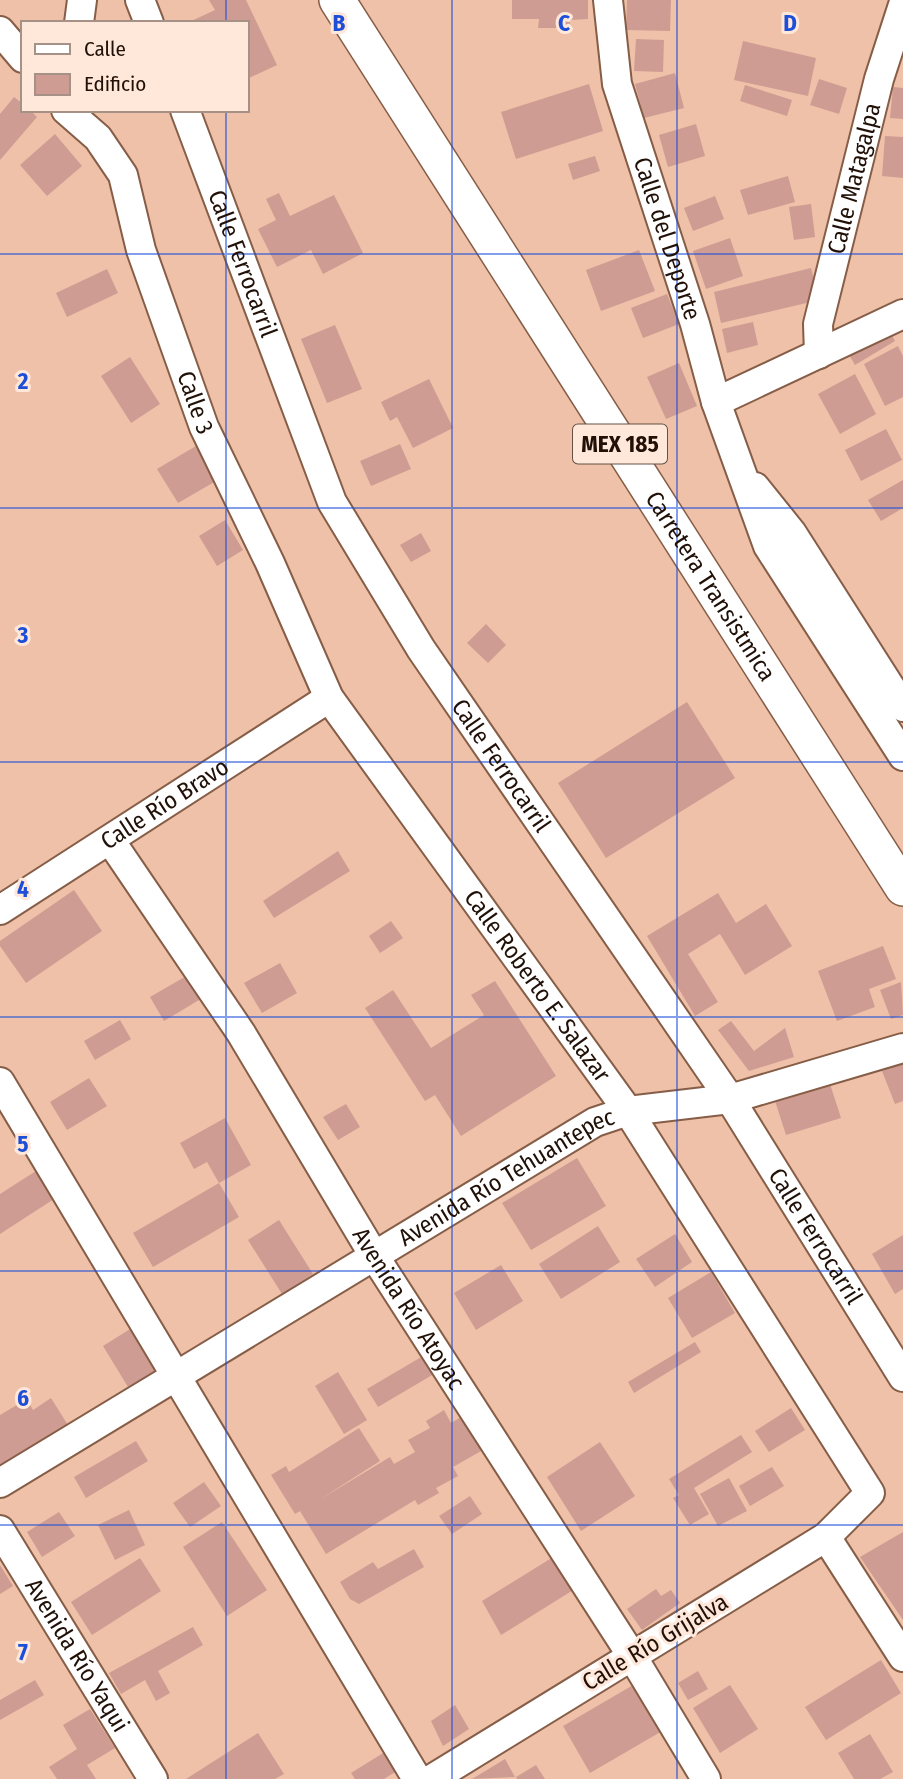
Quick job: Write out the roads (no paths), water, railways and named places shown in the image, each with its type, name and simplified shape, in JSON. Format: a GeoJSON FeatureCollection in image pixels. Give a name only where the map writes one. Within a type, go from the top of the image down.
{"type":"FeatureCollection","features":[{"type":"Feature","properties":{"kind":"main road","name":"Carretera Transistmica"},"geometry":{"type":"LineString","coordinates":[[337,0],[903,888]]}},
{"type":"Feature","properties":{"kind":"street"},"geometry":{"type":"LineString","coordinates":[[79,21],[82,0]]}},
{"type":"Feature","properties":{"kind":"street"},"geometry":{"type":"LineString","coordinates":[[140,0],[148,21]]}},
{"type":"Feature","properties":{"kind":"street","name":"Calle del Deporte"},"geometry":{"type":"LineString","coordinates":[[608,0],[617,84],[695,324],[716,402],[768,546],[903,756]]}},
{"type":"Feature","properties":{"kind":"street","name":"Calle Matagalpa"},"geometry":{"type":"LineString","coordinates":[[819,354],[817,324],[879,79],[903,5]]}},
{"type":"Feature","properties":{"kind":"street"},"geometry":{"type":"LineString","coordinates":[[0,31],[21,56]]}},
{"type":"Feature","properties":{"kind":"street","name":"Calle 3"},"geometry":{"type":"LineString","coordinates":[[68,112],[98,138],[123,175],[141,250],[204,427],[270,563],[329,698]]}},
{"type":"Feature","properties":{"kind":"street","name":"Calle Ferrocarril"},"geometry":{"type":"LineString","coordinates":[[186,112],[332,502],[421,649],[730,1099],[903,1377]]}},
{"type":"Feature","properties":{"kind":"street"},"geometry":{"type":"LineString","coordinates":[[716,402],[903,314]]}},
{"type":"Feature","properties":{"kind":"street","name":"Calle del Deporte"},"geometry":{"type":"LineString","coordinates":[[744,474],[792,533],[903,707]]}},
{"type":"Feature","properties":{"kind":"street","name":"Calle Río Bravo"},"geometry":{"type":"LineString","coordinates":[[0,910],[329,698]]}},
{"type":"Feature","properties":{"kind":"street","name":"Calle Roberto E. Salazar"},"geometry":{"type":"LineString","coordinates":[[329,698],[628,1111],[870,1493]]}},
{"type":"Feature","properties":{"kind":"street","name":"Avenida Río Atoyac"},"geometry":{"type":"LineString","coordinates":[[110,839],[241,1033],[373,1254],[632,1656],[706,1779]]}},
{"type":"Feature","properties":{"kind":"street","name":"Avenida Río Tehuantepec"},"geometry":{"type":"LineString","coordinates":[[0,1483],[176,1379],[373,1254],[595,1122],[628,1111],[730,1099],[903,1048]]}},
{"type":"Feature","properties":{"kind":"street"},"geometry":{"type":"LineString","coordinates":[[0,1082],[417,1779]]}},
{"type":"Feature","properties":{"kind":"street","name":"Calle Río Grijalva"},"geometry":{"type":"LineString","coordinates":[[432,1779],[826,1537],[870,1493]]}},
{"type":"Feature","properties":{"kind":"street","name":"Avenida Río Yaqui"},"geometry":{"type":"LineString","coordinates":[[0,1530],[153,1779]]}},
{"type":"Feature","properties":{"kind":"street"},"geometry":{"type":"LineString","coordinates":[[826,1537],[903,1657]]}}]}
